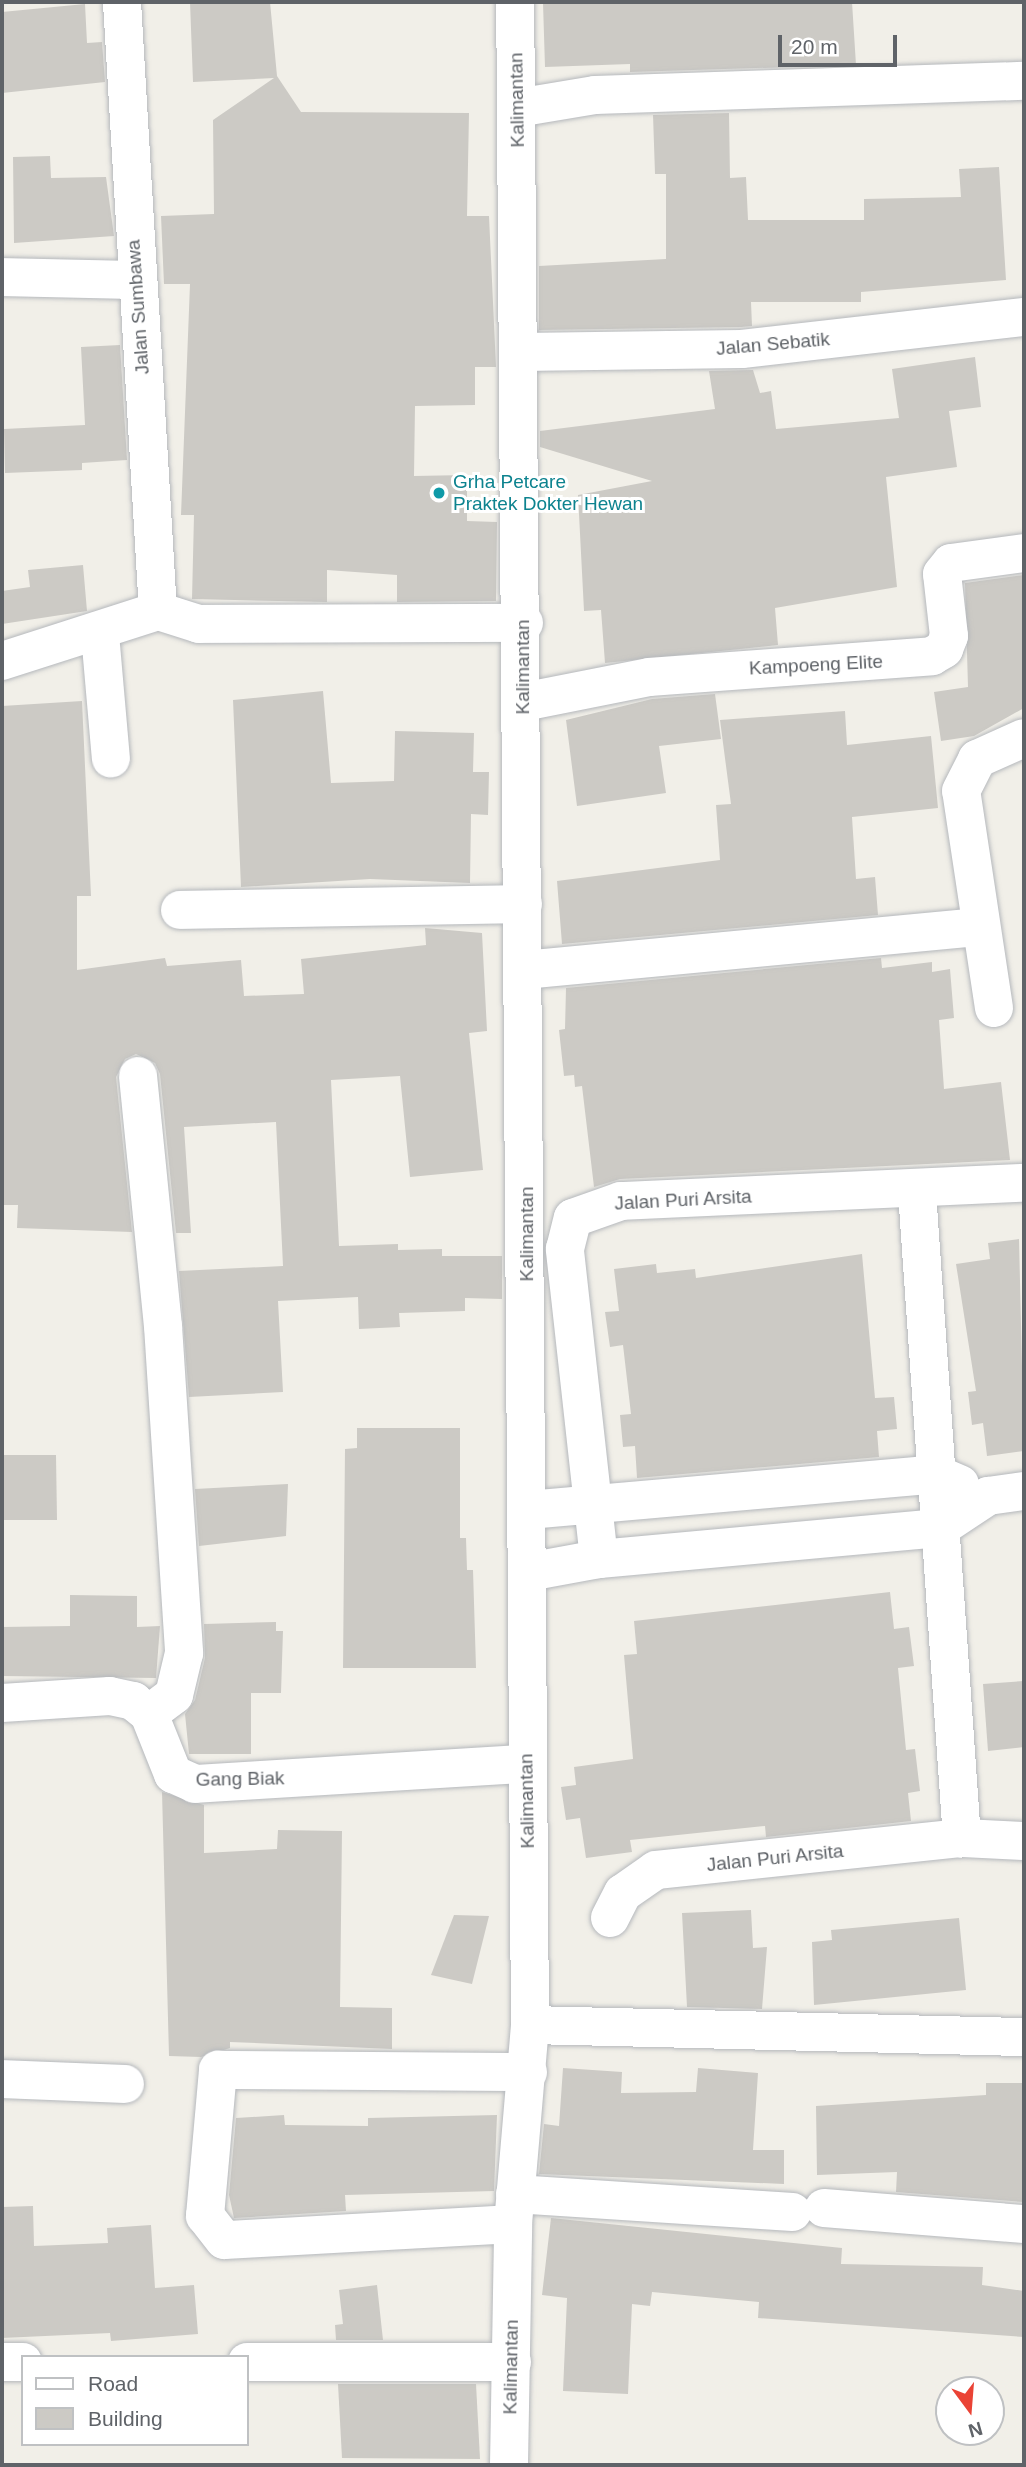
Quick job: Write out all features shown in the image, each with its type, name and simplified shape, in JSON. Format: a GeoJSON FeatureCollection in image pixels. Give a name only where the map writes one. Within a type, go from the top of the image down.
{"type":"FeatureCollection","features":[{"type":"Feature","properties":{"kind":"street","name":"Jalan Sumbawa"},"geometry":{"type":"LineString","coordinates":[[122,2],[158,611]]}},
{"type":"Feature","properties":{"kind":"street","name":"Kalimantan"},"geometry":{"type":"LineString","coordinates":[[509,2465],[514,2209],[530,2025],[526,1764],[528,1510],[521,352],[515,2]]}},
{"type":"Feature","properties":{"kind":"street"},"geometry":{"type":"LineString","coordinates":[[517,108],[595,95],[1024,81]]}},
{"type":"Feature","properties":{"kind":"street"},"geometry":{"type":"LineString","coordinates":[[2,277],[137,280]]}},
{"type":"Feature","properties":{"kind":"street","name":"Jalan Sebatik"},"geometry":{"type":"LineString","coordinates":[[521,352],[742,349],[1024,317]]}},
{"type":"Feature","properties":{"kind":"street","name":"Kampoeng Elite"},"geometry":{"type":"LineString","coordinates":[[523,702],[649,677],[932,656],[944,649],[949,636],[942,574],[951,563],[1024,553]]}},
{"type":"Feature","properties":{"kind":"street"},"geometry":{"type":"LineString","coordinates":[[2,661],[100,634],[158,611],[199,624],[523,623]]}},
{"type":"Feature","properties":{"kind":"street"},"geometry":{"type":"LineString","coordinates":[[100,634],[111,759]]}},
{"type":"Feature","properties":{"kind":"street"},"geometry":{"type":"LineString","coordinates":[[994,1008],[979,927],[961,791],[976,759],[1024,738]]}},
{"type":"Feature","properties":{"kind":"street"},"geometry":{"type":"LineString","coordinates":[[180,911],[523,904]]}},
{"type":"Feature","properties":{"kind":"street"},"geometry":{"type":"LineString","coordinates":[[524,970],[979,927]]}},
{"type":"Feature","properties":{"kind":"street"},"geometry":{"type":"LineString","coordinates":[[2,1703],[110,1696],[149,1714],[174,1695],[184,1653],[163,1326],[138,1076]]}},
{"type":"Feature","properties":{"kind":"street","name":"Jalan Puri Arsita"},"geometry":{"type":"LineString","coordinates":[[599,1559],[565,1249],[573,1218],[621,1201],[917,1192],[1024,1183]]}},
{"type":"Feature","properties":{"kind":"street"},"geometry":{"type":"LineString","coordinates":[[917,1192],[962,1838]]}},
{"type":"Feature","properties":{"kind":"street"},"geometry":{"type":"LineString","coordinates":[[528,1510],[936,1474],[1006,1494]]}},
{"type":"Feature","properties":{"kind":"street"},"geometry":{"type":"LineString","coordinates":[[528,1572],[599,1559],[940,1528],[1006,1494]]}},
{"type":"Feature","properties":{"kind":"street","name":"Gang Biak"},"geometry":{"type":"LineString","coordinates":[[149,1714],[173,1774],[195,1784],[526,1764]]}},
{"type":"Feature","properties":{"kind":"street","name":"Jalan Puri Arsita"},"geometry":{"type":"LineString","coordinates":[[610,1917],[623,1893],[656,1870],[962,1838],[1024,1841]]}},
{"type":"Feature","properties":{"kind":"street"},"geometry":{"type":"LineString","coordinates":[[530,2025],[1024,2038]]}},
{"type":"Feature","properties":{"kind":"street"},"geometry":{"type":"LineString","coordinates":[[528,2072],[218,2070],[205,2216],[224,2240],[514,2209],[808,2210],[1024,2224]]}},
{"type":"Feature","properties":{"kind":"street"},"geometry":{"type":"LineString","coordinates":[[2,2078],[125,2084]]}},
{"type":"Feature","properties":{"kind":"street"},"geometry":{"type":"LineString","coordinates":[[248,2361],[512,2362]]}},
{"type":"Feature","properties":{"kind":"street"},"geometry":{"type":"LineString","coordinates":[[2,2362],[21,2362]]}},
{"type":"Feature","properties":{"kind":"building"},"geometry":{"type":"Polygon","coordinates":[[[190,2],[270,2],[277,76],[301,112],[469,113],[467,216],[489,216],[496,367],[475,367],[475,405],[415,406],[414,476],[467,475],[467,521],[497,522],[496,601],[397,602],[397,575],[327,570],[327,602],[192,599],[194,515],[181,515],[190,284],[164,284],[161,216],[214,214],[213,120],[274,78],[193,82],[190,2]]]}},
{"type":"Feature","properties":{"kind":"building"},"geometry":{"type":"Polygon","coordinates":[[[852,2],[856,65],[630,72],[630,64],[545,67],[543,3],[852,2]]]}},
{"type":"Feature","properties":{"kind":"building"},"geometry":{"type":"Polygon","coordinates":[[[85,4],[87,43],[102,42],[105,82],[2,93],[2,12],[85,4]]]}},
{"type":"Feature","properties":{"kind":"building"},"geometry":{"type":"Polygon","coordinates":[[[729,113],[730,178],[746,177],[748,220],[864,220],[864,199],[961,197],[959,169],[999,167],[1006,280],[861,292],[861,302],[751,302],[752,326],[539,330],[539,266],[666,259],[666,174],[655,174],[653,115],[729,113]]]}},
{"type":"Feature","properties":{"kind":"building"},"geometry":{"type":"Polygon","coordinates":[[[50,156],[51,178],[106,177],[114,236],[14,243],[13,157],[50,156]]]}},
{"type":"Feature","properties":{"kind":"building"},"geometry":{"type":"Polygon","coordinates":[[[120,345],[127,460],[82,463],[82,470],[5,473],[4,429],[85,425],[81,347],[120,345]]]}},
{"type":"Feature","properties":{"kind":"building"},"geometry":{"type":"Polygon","coordinates":[[[975,357],[981,407],[949,411],[957,467],[886,477],[897,587],[775,608],[778,645],[605,663],[601,610],[584,611],[578,495],[652,481],[540,447],[540,431],[715,409],[709,371],[753,370],[760,393],[771,391],[776,429],[899,418],[892,369],[975,357]]]}},
{"type":"Feature","properties":{"kind":"building"},"geometry":{"type":"Polygon","coordinates":[[[83,565],[87,611],[2,624],[2,591],[30,587],[28,570],[83,565]]]}},
{"type":"Feature","properties":{"kind":"building"},"geometry":{"type":"Polygon","coordinates":[[[1024,575],[1024,708],[974,736],[941,741],[934,692],[968,687],[965,583],[1024,575]]]}},
{"type":"Feature","properties":{"kind":"building"},"geometry":{"type":"Polygon","coordinates":[[[323,691],[331,783],[394,781],[395,731],[474,733],[473,772],[489,772],[488,815],[471,814],[470,883],[370,879],[241,887],[233,700],[323,691]]]}},
{"type":"Feature","properties":{"kind":"building"},"geometry":{"type":"Polygon","coordinates":[[[715,694],[721,739],[659,746],[666,793],[577,806],[566,720],[652,699],[715,694]]]}},
{"type":"Feature","properties":{"kind":"building"},"geometry":{"type":"Polygon","coordinates":[[[82,701],[91,896],[77,896],[77,970],[165,958],[167,966],[241,960],[244,996],[304,994],[301,959],[426,945],[425,928],[482,933],[487,1031],[469,1033],[483,1170],[410,1177],[400,1076],[331,1080],[339,1246],[398,1244],[398,1250],[442,1249],[442,1256],[502,1256],[502,1299],[465,1298],[465,1311],[399,1313],[400,1327],[359,1329],[358,1297],[278,1301],[283,1392],[189,1397],[179,1271],[283,1266],[276,1122],[184,1127],[191,1233],[176,1233],[160,1074],[155,1063],[136,1054],[125,1059],[116,1077],[132,1232],[17,1228],[18,1205],[2,1205],[2,706],[82,701]]]}},
{"type":"Feature","properties":{"kind":"building"},"geometry":{"type":"Polygon","coordinates":[[[845,711],[847,745],[931,736],[938,808],[852,817],[856,879],[875,877],[878,915],[562,944],[557,881],[720,860],[716,805],[731,804],[720,720],[845,711]]]}},
{"type":"Feature","properties":{"kind":"building"},"geometry":{"type":"Polygon","coordinates":[[[881,958],[882,968],[932,962],[932,972],[950,969],[954,1018],[939,1020],[944,1089],[1001,1082],[1010,1160],[620,1179],[594,1187],[582,1086],[575,1087],[574,1075],[564,1076],[559,1030],[565,1029],[566,988],[881,958]]]}},
{"type":"Feature","properties":{"kind":"building"},"geometry":{"type":"Polygon","coordinates":[[[1019,1239],[1024,1451],[987,1456],[983,1423],[972,1425],[968,1392],[976,1391],[956,1264],[990,1259],[988,1243],[1019,1239]]]}},
{"type":"Feature","properties":{"kind":"building"},"geometry":{"type":"Polygon","coordinates":[[[862,1254],[875,1398],[894,1397],[897,1429],[877,1431],[879,1457],[637,1478],[635,1446],[623,1447],[620,1415],[631,1414],[623,1345],[610,1347],[605,1312],[619,1311],[614,1269],[656,1264],[657,1273],[695,1269],[696,1278],[862,1254]]]}},
{"type":"Feature","properties":{"kind":"building"},"geometry":{"type":"Polygon","coordinates":[[[357,1428],[460,1428],[460,1538],[466,1538],[467,1570],[473,1570],[476,1668],[343,1668],[345,1449],[357,1448],[357,1428]]]}},
{"type":"Feature","properties":{"kind":"building"},"geometry":{"type":"Polygon","coordinates":[[[2,1455],[56,1455],[57,1520],[2,1520],[2,1455]]]}},
{"type":"Feature","properties":{"kind":"building"},"geometry":{"type":"Polygon","coordinates":[[[288,1484],[286,1536],[199,1546],[195,1489],[288,1484]]]}},
{"type":"Feature","properties":{"kind":"building"},"geometry":{"type":"Polygon","coordinates":[[[890,1592],[894,1629],[909,1627],[914,1666],[898,1668],[906,1750],[915,1749],[920,1791],[908,1793],[911,1821],[766,1837],[765,1826],[630,1840],[632,1852],[586,1858],[580,1818],[566,1820],[561,1787],[576,1785],[574,1767],[633,1759],[624,1655],[637,1654],[634,1621],[890,1592]]]}},
{"type":"Feature","properties":{"kind":"building"},"geometry":{"type":"Polygon","coordinates":[[[70,1595],[137,1596],[137,1627],[160,1626],[156,1678],[2,1676],[2,1627],[70,1626],[70,1595]]]}},
{"type":"Feature","properties":{"kind":"building"},"geometry":{"type":"Polygon","coordinates":[[[276,1622],[276,1631],[283,1631],[281,1693],[251,1693],[251,1754],[189,1754],[185,1714],[195,1700],[205,1658],[204,1624],[276,1622]]]}},
{"type":"Feature","properties":{"kind":"building"},"geometry":{"type":"Polygon","coordinates":[[[1024,1681],[1024,1747],[988,1751],[983,1684],[1024,1681]]]}},
{"type":"Feature","properties":{"kind":"building"},"geometry":{"type":"Polygon","coordinates":[[[162,1792],[204,1805],[204,1853],[277,1849],[278,1830],[342,1831],[340,2007],[392,2008],[392,2049],[230,2042],[230,2048],[201,2057],[169,2056],[162,1792]]]}},
{"type":"Feature","properties":{"kind":"building"},"geometry":{"type":"Polygon","coordinates":[[[751,1910],[753,1948],[767,1947],[762,2009],[687,2007],[682,1913],[751,1910]]]}},
{"type":"Feature","properties":{"kind":"building"},"geometry":{"type":"Polygon","coordinates":[[[454,1915],[489,1916],[472,1984],[431,1975],[454,1915]]]}},
{"type":"Feature","properties":{"kind":"building"},"geometry":{"type":"Polygon","coordinates":[[[959,1918],[966,1990],[814,2005],[812,1942],[832,1940],[831,1930],[959,1918]]]}},
{"type":"Feature","properties":{"kind":"building"},"geometry":{"type":"Polygon","coordinates":[[[563,2068],[622,2072],[621,2093],[696,2092],[698,2068],[758,2073],[753,2150],[784,2150],[784,2184],[539,2174],[544,2124],[559,2126],[563,2068]]]}},
{"type":"Feature","properties":{"kind":"building"},"geometry":{"type":"Polygon","coordinates":[[[986,2083],[1024,2083],[1024,2202],[896,2192],[897,2172],[817,2175],[816,2106],[986,2095],[986,2083]]]}},
{"type":"Feature","properties":{"kind":"building"},"geometry":{"type":"Polygon","coordinates":[[[284,2115],[285,2125],[368,2126],[368,2118],[497,2115],[494,2191],[345,2195],[346,2211],[234,2218],[229,2195],[236,2118],[284,2115]]]}},
{"type":"Feature","properties":{"kind":"building"},"geometry":{"type":"Polygon","coordinates":[[[33,2206],[34,2246],[108,2243],[107,2228],[151,2225],[155,2288],[194,2285],[198,2334],[111,2341],[110,2333],[2,2338],[2,2207],[33,2206]]]}},
{"type":"Feature","properties":{"kind":"building"},"geometry":{"type":"Polygon","coordinates":[[[551,2218],[842,2248],[841,2264],[983,2267],[982,2285],[1024,2291],[1024,2337],[758,2318],[759,2302],[652,2292],[650,2306],[632,2304],[628,2394],[563,2391],[567,2298],[542,2295],[551,2218]]]}},
{"type":"Feature","properties":{"kind":"building"},"geometry":{"type":"Polygon","coordinates":[[[377,2285],[383,2340],[336,2340],[335,2325],[343,2324],[339,2290],[377,2285]]]}},
{"type":"Feature","properties":{"kind":"building"},"geometry":{"type":"Polygon","coordinates":[[[338,2384],[476,2384],[480,2459],[342,2458],[338,2384]]]}},
{"type":"Feature","properties":{"kind":"place","name":"Grha Petcare Praktek Dokter Hewan"},"geometry":{"type":"Point","coordinates":[439,493]}}]}
